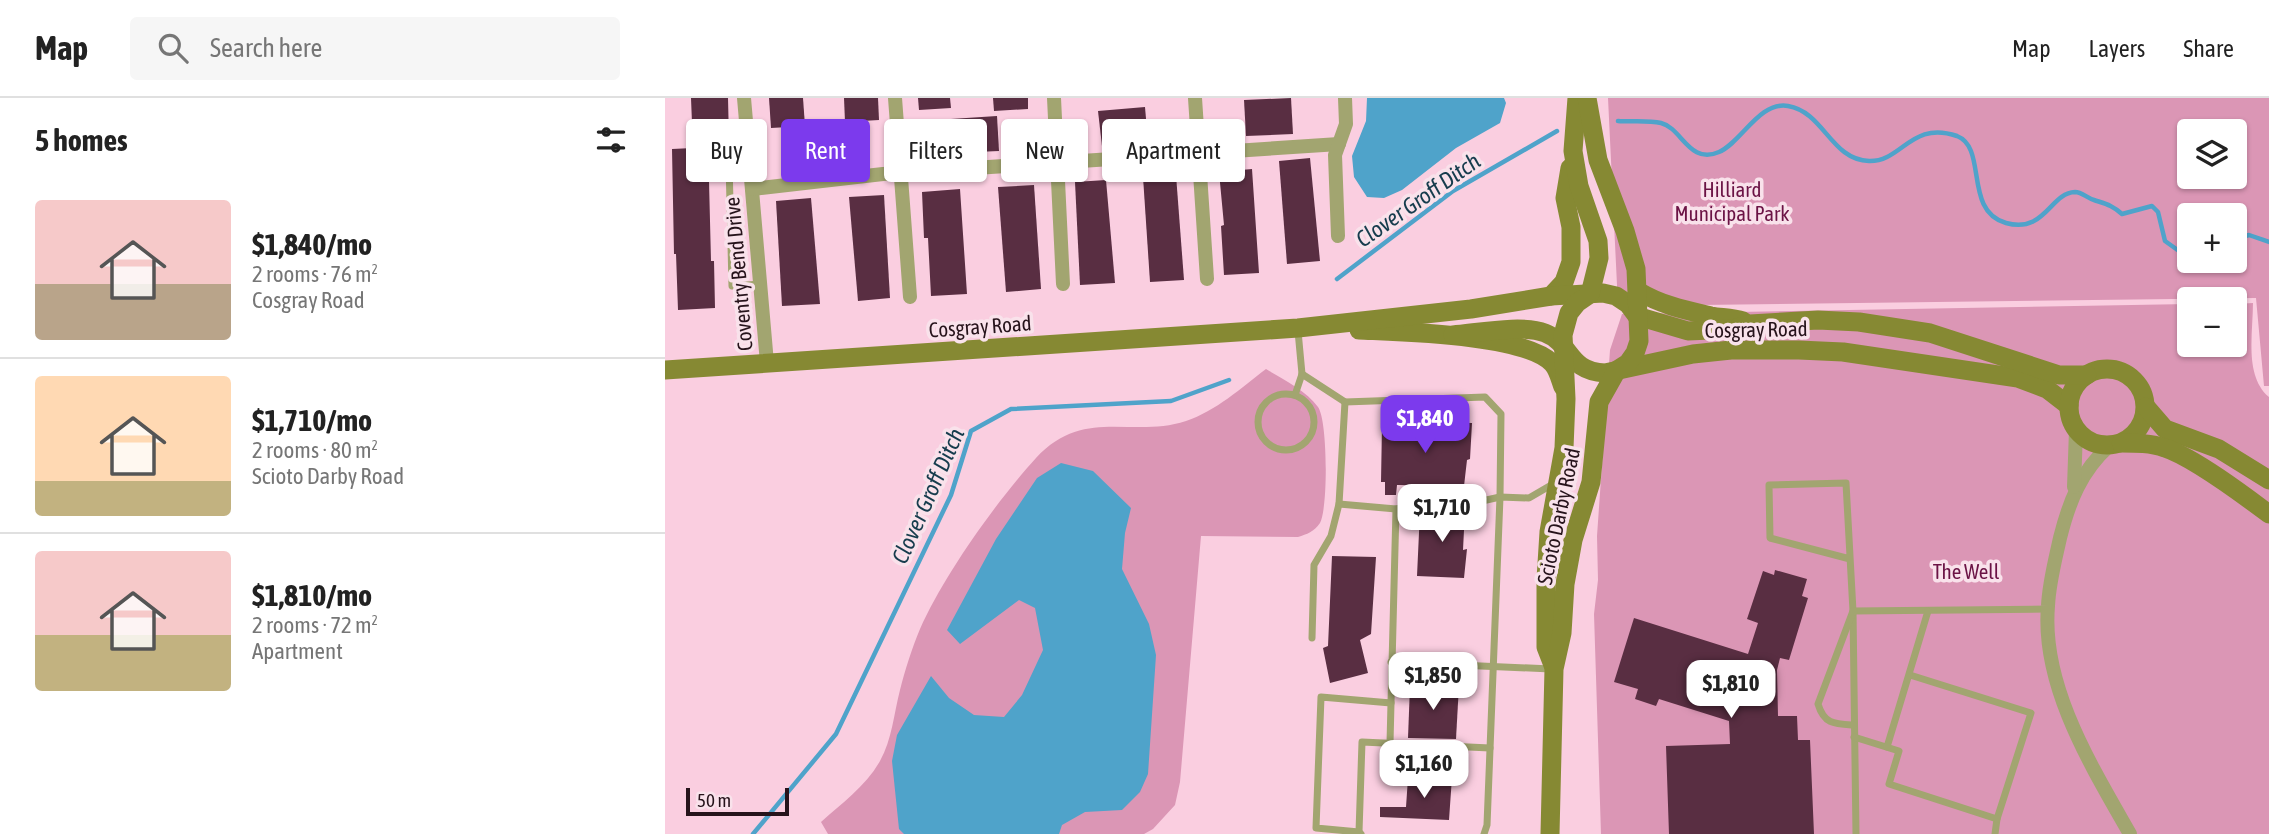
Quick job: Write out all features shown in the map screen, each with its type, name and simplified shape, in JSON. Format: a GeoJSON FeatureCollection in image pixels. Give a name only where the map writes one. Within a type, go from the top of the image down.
{"type":"FeatureCollection","features":[{"type":"Feature","properties":{"kind":"main road","name":"Scioto Darby Road"},"geometry":{"type":"LineString","coordinates":[[1551,296],[1564,282],[1571,262],[1570,227],[1565,198],[1573,151],[1577,98]]}},
{"type":"Feature","properties":{"kind":"main road","name":"Scioto Darby Road"},"geometry":{"type":"LineString","coordinates":[[1550,834],[1554,669],[1562,634],[1565,584],[1573,540],[1591,482],[1599,402],[1617,370],[1628,363],[1635,353],[1639,341],[1636,269],[1625,231],[1598,160],[1587,98]]}},
{"type":"Feature","properties":{"kind":"main road","name":"Scioto Darby Road"},"geometry":{"type":"LineString","coordinates":[[1554,669],[1546,647],[1546,579],[1549,532],[1564,448],[1566,399],[1563,335],[1569,313],[1590,293],[1599,258],[1598,241],[1579,186],[1573,151]]}},
{"type":"Feature","properties":{"kind":"main road","name":"Cosgray Road"},"geometry":{"type":"LineString","coordinates":[[1638,290],[1655,301],[1750,324]]}},
{"type":"Feature","properties":{"kind":"main road","name":"Cosgray Road"},"geometry":{"type":"LineString","coordinates":[[665,370],[1298,328],[1471,309],[1551,296],[1603,293],[1616,296],[1628,304],[1637,316],[1688,331],[1818,320],[1859,322],[1930,333],[2059,375],[2087,375],[2097,370],[2109,369],[2121,371],[2139,386],[2146,407],[2165,429],[2219,449],[2269,480]]}},
{"type":"Feature","properties":{"kind":"main road","name":"Cosgray Road"},"geometry":{"type":"LineString","coordinates":[[1298,328],[1453,335],[1520,330],[1543,332],[1565,348],[1571,359],[1593,373],[1605,373],[1693,354],[1731,350],[1799,349],[1843,352],[2018,378],[2047,389],[2069,406]]}},
{"type":"Feature","properties":{"kind":"main road","name":"Cosgray Road"},"geometry":{"type":"LineString","coordinates":[[1453,335],[1527,349],[1538,354],[1551,362],[1559,373],[1566,399]]}},
{"type":"Feature","properties":{"kind":"main road"},"geometry":{"type":"LineString","coordinates":[[2087,375],[2071,394],[2069,406],[2076,430],[2085,439],[2096,444],[2146,444],[2167,449],[2204,470],[2269,514]]}},
{"type":"Feature","properties":{"kind":"main road"},"geometry":{"type":"LineString","coordinates":[[2115,444],[2132,437],[2139,428],[2146,407]]}},
{"type":"Feature","properties":{"kind":"street","name":"Coventry Bend Drive"},"geometry":{"type":"LineString","coordinates":[[744,98],[746,119]]}},
{"type":"Feature","properties":{"kind":"street"},"geometry":{"type":"LineString","coordinates":[[895,98],[896,119]]}},
{"type":"Feature","properties":{"kind":"street"},"geometry":{"type":"LineString","coordinates":[[1054,98],[1055,119]]}},
{"type":"Feature","properties":{"kind":"street"},"geometry":{"type":"LineString","coordinates":[[1195,98],[1197,119]]}},
{"type":"Feature","properties":{"kind":"street"},"geometry":{"type":"LineString","coordinates":[[1338,236],[1335,155],[1346,124],[1345,98]]}},
{"type":"Feature","properties":{"kind":"street"},"geometry":{"type":"LineString","coordinates":[[1245,149],[1339,144]]}},
{"type":"Feature","properties":{"kind":"street"},"geometry":{"type":"LineString","coordinates":[[752,189],[884,175]]}},
{"type":"Feature","properties":{"kind":"street","name":"Coventry Bend Drive"},"geometry":{"type":"LineString","coordinates":[[751,182],[767,363]]}},
{"type":"Feature","properties":{"kind":"street"},"geometry":{"type":"LineString","coordinates":[[901,182],[910,297]]}},
{"type":"Feature","properties":{"kind":"street"},"geometry":{"type":"LineString","coordinates":[[1058,182],[1063,284]]}},
{"type":"Feature","properties":{"kind":"street"},"geometry":{"type":"LineString","coordinates":[[1201,182],[1207,279]]}},
{"type":"Feature","properties":{"kind":"street"},"geometry":{"type":"LineString","coordinates":[[2076,430],[2073,496],[2053,568],[2047,609],[2052,665],[2069,719],[2130,834]]}},
{"type":"Feature","properties":{"kind":"street"},"geometry":{"type":"LineString","coordinates":[[2073,496],[2094,459],[2115,444]]}},
{"type":"Feature","properties":{"kind":"lane"},"geometry":{"type":"LineString","coordinates":[[729,182],[731,285],[761,284]]}},
{"type":"Feature","properties":{"kind":"lane"},"geometry":{"type":"LineString","coordinates":[[1295,395],[1302,374],[1298,328]]}},
{"type":"Feature","properties":{"kind":"lane"},"geometry":{"type":"LineString","coordinates":[[1302,374],[1345,402],[1485,397],[1501,414],[1487,825],[1484,834]]}},
{"type":"Feature","properties":{"kind":"lane"},"geometry":{"type":"LineString","coordinates":[[1279,395],[1295,395],[1310,408],[1314,427],[1305,444],[1287,451],[1277,450],[1268,445],[1258,429],[1260,411],[1264,403],[1279,395]]}},
{"type":"Feature","properties":{"kind":"lane"},"geometry":{"type":"LineString","coordinates":[[1311,638],[1314,565],[1331,536],[1339,504],[1345,402]]}},
{"type":"Feature","properties":{"kind":"lane"},"geometry":{"type":"LineString","coordinates":[[1339,504],[1396,509],[1425,500],[1529,498],[1557,481]]}},
{"type":"Feature","properties":{"kind":"lane"},"geometry":{"type":"LineString","coordinates":[[1850,559],[1770,538],[1769,485],[1846,483],[1853,611],[1856,834]]}},
{"type":"Feature","properties":{"kind":"lane"},"geometry":{"type":"LineString","coordinates":[[1390,743],[1396,509]]}},
{"type":"Feature","properties":{"kind":"lane"},"geometry":{"type":"LineString","coordinates":[[1853,611],[2047,609]]}},
{"type":"Feature","properties":{"kind":"lane"},"geometry":{"type":"LineString","coordinates":[[1853,611],[1818,704],[1823,718],[1828,722],[1853,724]]}},
{"type":"Feature","properties":{"kind":"lane"},"geometry":{"type":"LineString","coordinates":[[1887,747],[1929,611]]}},
{"type":"Feature","properties":{"kind":"lane"},"geometry":{"type":"LineString","coordinates":[[1391,662],[1554,669]]}},
{"type":"Feature","properties":{"kind":"lane"},"geometry":{"type":"LineString","coordinates":[[1910,675],[2031,713],[1997,819],[1995,834]]}},
{"type":"Feature","properties":{"kind":"lane"},"geometry":{"type":"LineString","coordinates":[[1391,704],[1321,697],[1316,828],[1360,833],[1362,742],[1490,748]]}},
{"type":"Feature","properties":{"kind":"lane"},"geometry":{"type":"LineString","coordinates":[[1854,737],[1899,751],[1889,785],[1997,819]]}},
{"type":"Feature","properties":{"kind":"green space","name":"Hilliard Municipal Park"},"geometry":{"type":"Polygon","coordinates":[[[1608,98],[2269,98],[2269,386],[2264,386],[2256,298],[2247,298],[2247,287],[2177,287],[2177,299],[1618,306],[1608,98]]]}},
{"type":"Feature","properties":{"kind":"green space","name":"The Well"},"geometry":{"type":"Polygon","coordinates":[[[2247,303],[2253,303],[2253,366],[2261,388],[2269,397],[2269,834],[1601,834],[1594,614],[1598,580],[1597,536],[1610,350],[1622,314],[2177,304],[2177,357],[2247,357],[2247,303]]]}},
{"type":"Feature","properties":{"kind":"green space"},"geometry":{"type":"Polygon","coordinates":[[[1266,369],[1307,395],[1318,407],[1324,429],[1326,465],[1323,515],[1315,529],[1298,537],[1201,536],[1180,782],[1175,805],[1153,829],[1144,834],[828,834],[821,822],[860,787],[884,753],[909,659],[930,608],[972,540],[1036,458],[1054,442],[1090,428],[1166,426],[1197,417],[1218,405],[1266,369]]]}},
{"type":"Feature","properties":{"kind":"water"},"geometry":{"type":"Polygon","coordinates":[[[1367,98],[1504,98],[1506,103],[1500,123],[1456,148],[1402,190],[1384,198],[1367,197],[1354,177],[1352,156],[1366,121],[1367,98]]]}},
{"type":"Feature","properties":{"kind":"water"},"geometry":{"type":"Polygon","coordinates":[[[1061,463],[1093,471],[1131,508],[1125,533],[1122,569],[1149,624],[1156,655],[1148,774],[1140,792],[1122,810],[1085,812],[1062,825],[1059,834],[904,834],[899,829],[892,761],[897,735],[931,676],[949,698],[974,715],[1004,717],[1022,695],[1043,650],[1035,608],[1019,600],[960,644],[947,630],[996,539],[1037,478],[1061,463]]]}},
{"type":"Feature","properties":{"kind":"building"},"geometry":{"type":"Polygon","coordinates":[[[691,98],[728,98],[728,119],[692,119],[691,98]]]}},
{"type":"Feature","properties":{"kind":"building"},"geometry":{"type":"Polygon","coordinates":[[[769,98],[803,98],[804,119],[781,119],[781,127],[771,128],[769,98]]]}},
{"type":"Feature","properties":{"kind":"building"},"geometry":{"type":"Polygon","coordinates":[[[844,98],[878,98],[879,120],[845,119],[844,98]]]}},
{"type":"Feature","properties":{"kind":"building"},"geometry":{"type":"Polygon","coordinates":[[[918,98],[950,98],[951,108],[919,110],[918,98]]]}},
{"type":"Feature","properties":{"kind":"building"},"geometry":{"type":"Polygon","coordinates":[[[993,98],[1028,98],[1028,109],[994,111],[993,98]]]}},
{"type":"Feature","properties":{"kind":"building"},"geometry":{"type":"Polygon","coordinates":[[[1291,98],[1293,134],[1246,136],[1244,100],[1291,98]]]}},
{"type":"Feature","properties":{"kind":"building"},"geometry":{"type":"Polygon","coordinates":[[[1145,107],[1146,119],[1102,119],[1102,146],[1098,111],[1145,107]]]}},
{"type":"Feature","properties":{"kind":"building"},"geometry":{"type":"Polygon","coordinates":[[[997,116],[999,151],[987,152],[987,119],[951,119],[997,116]]]}},
{"type":"Feature","properties":{"kind":"building"},"geometry":{"type":"Polygon","coordinates":[[[686,148],[686,182],[709,182],[715,308],[678,310],[672,149],[686,148]]]}},
{"type":"Feature","properties":{"kind":"building"},"geometry":{"type":"Polygon","coordinates":[[[1310,158],[1320,261],[1287,264],[1279,161],[1310,158]]]}},
{"type":"Feature","properties":{"kind":"building"},"geometry":{"type":"Polygon","coordinates":[[[1252,169],[1259,273],[1224,275],[1221,226],[1224,225],[1220,182],[1245,182],[1245,170],[1252,169]]]}},
{"type":"Feature","properties":{"kind":"building"},"geometry":{"type":"Polygon","coordinates":[[[1075,182],[1106,182],[1115,283],[1080,285],[1075,182]]]}},
{"type":"Feature","properties":{"kind":"building"},"geometry":{"type":"Polygon","coordinates":[[[1143,182],[1177,182],[1184,280],[1150,282],[1143,182]]]}},
{"type":"Feature","properties":{"kind":"building"},"geometry":{"type":"Polygon","coordinates":[[[1034,185],[1041,289],[1006,292],[998,187],[1034,185]]]}},
{"type":"Feature","properties":{"kind":"building"},"geometry":{"type":"Polygon","coordinates":[[[960,189],[967,294],[931,296],[922,192],[960,189]]]}},
{"type":"Feature","properties":{"kind":"building"},"geometry":{"type":"Polygon","coordinates":[[[884,195],[890,298],[858,301],[849,197],[884,195]]]}},
{"type":"Feature","properties":{"kind":"building"},"geometry":{"type":"Polygon","coordinates":[[[811,198],[820,304],[782,306],[776,201],[811,198]]]}},
{"type":"Feature","properties":{"kind":"building"},"geometry":{"type":"Polygon","coordinates":[[[1436,422],[1472,423],[1470,459],[1467,460],[1464,486],[1397,485],[1396,495],[1385,495],[1385,482],[1381,482],[1382,425],[1435,428],[1436,422]]]}},
{"type":"Feature","properties":{"kind":"building"},"geometry":{"type":"Polygon","coordinates":[[[1465,510],[1463,550],[1467,549],[1464,578],[1417,576],[1420,511],[1465,510]]]}},
{"type":"Feature","properties":{"kind":"building"},"geometry":{"type":"Polygon","coordinates":[[[1332,556],[1376,557],[1371,634],[1360,640],[1368,673],[1330,683],[1323,648],[1328,646],[1332,556]]]}},
{"type":"Feature","properties":{"kind":"building"},"geometry":{"type":"Polygon","coordinates":[[[1775,570],[1807,579],[1802,596],[1808,598],[1789,660],[1780,658],[1777,670],[1778,716],[1797,716],[1798,740],[1810,740],[1814,834],[1669,834],[1666,746],[1730,744],[1729,721],[1659,699],[1656,706],[1635,699],[1638,689],[1614,682],[1634,618],[1748,654],[1758,623],[1747,619],[1763,571],[1774,575],[1775,570]]]}},
{"type":"Feature","properties":{"kind":"building"},"geometry":{"type":"Polygon","coordinates":[[[1459,685],[1456,739],[1408,738],[1410,686],[1459,685]]]}},
{"type":"Feature","properties":{"kind":"building"},"geometry":{"type":"Polygon","coordinates":[[[1452,777],[1449,820],[1380,817],[1380,807],[1406,807],[1408,778],[1452,777]]]}},
{"type":"Feature","properties":{"kind":"waterway","name":"Clover Groff Ditch"},"geometry":{"type":"LineString","coordinates":[[1618,121],[1661,123],[1675,131],[1693,150],[1709,155],[1727,147],[1759,116],[1778,106],[1788,106],[1811,117],[1836,145],[1856,159],[1880,160],[1928,133],[1957,136],[1966,143],[1972,153],[1985,206],[1993,216],[2006,223],[2030,223],[2066,194],[2078,192],[2122,214],[2152,206],[2158,212],[2165,241],[2177,250]]}},
{"type":"Feature","properties":{"kind":"waterway","name":"Clover Groff Ditch"},"geometry":{"type":"LineString","coordinates":[[1337,279],[1453,191],[1557,131]]}},
{"type":"Feature","properties":{"kind":"waterway","name":"Clover Groff Ditch"},"geometry":{"type":"LineString","coordinates":[[2247,236],[2269,242]]}},
{"type":"Feature","properties":{"kind":"waterway","name":"Clover Groff Ditch"},"geometry":{"type":"LineString","coordinates":[[753,834],[836,734],[951,495],[971,431],[1011,409],[1171,401],[1229,380]]}}]}
